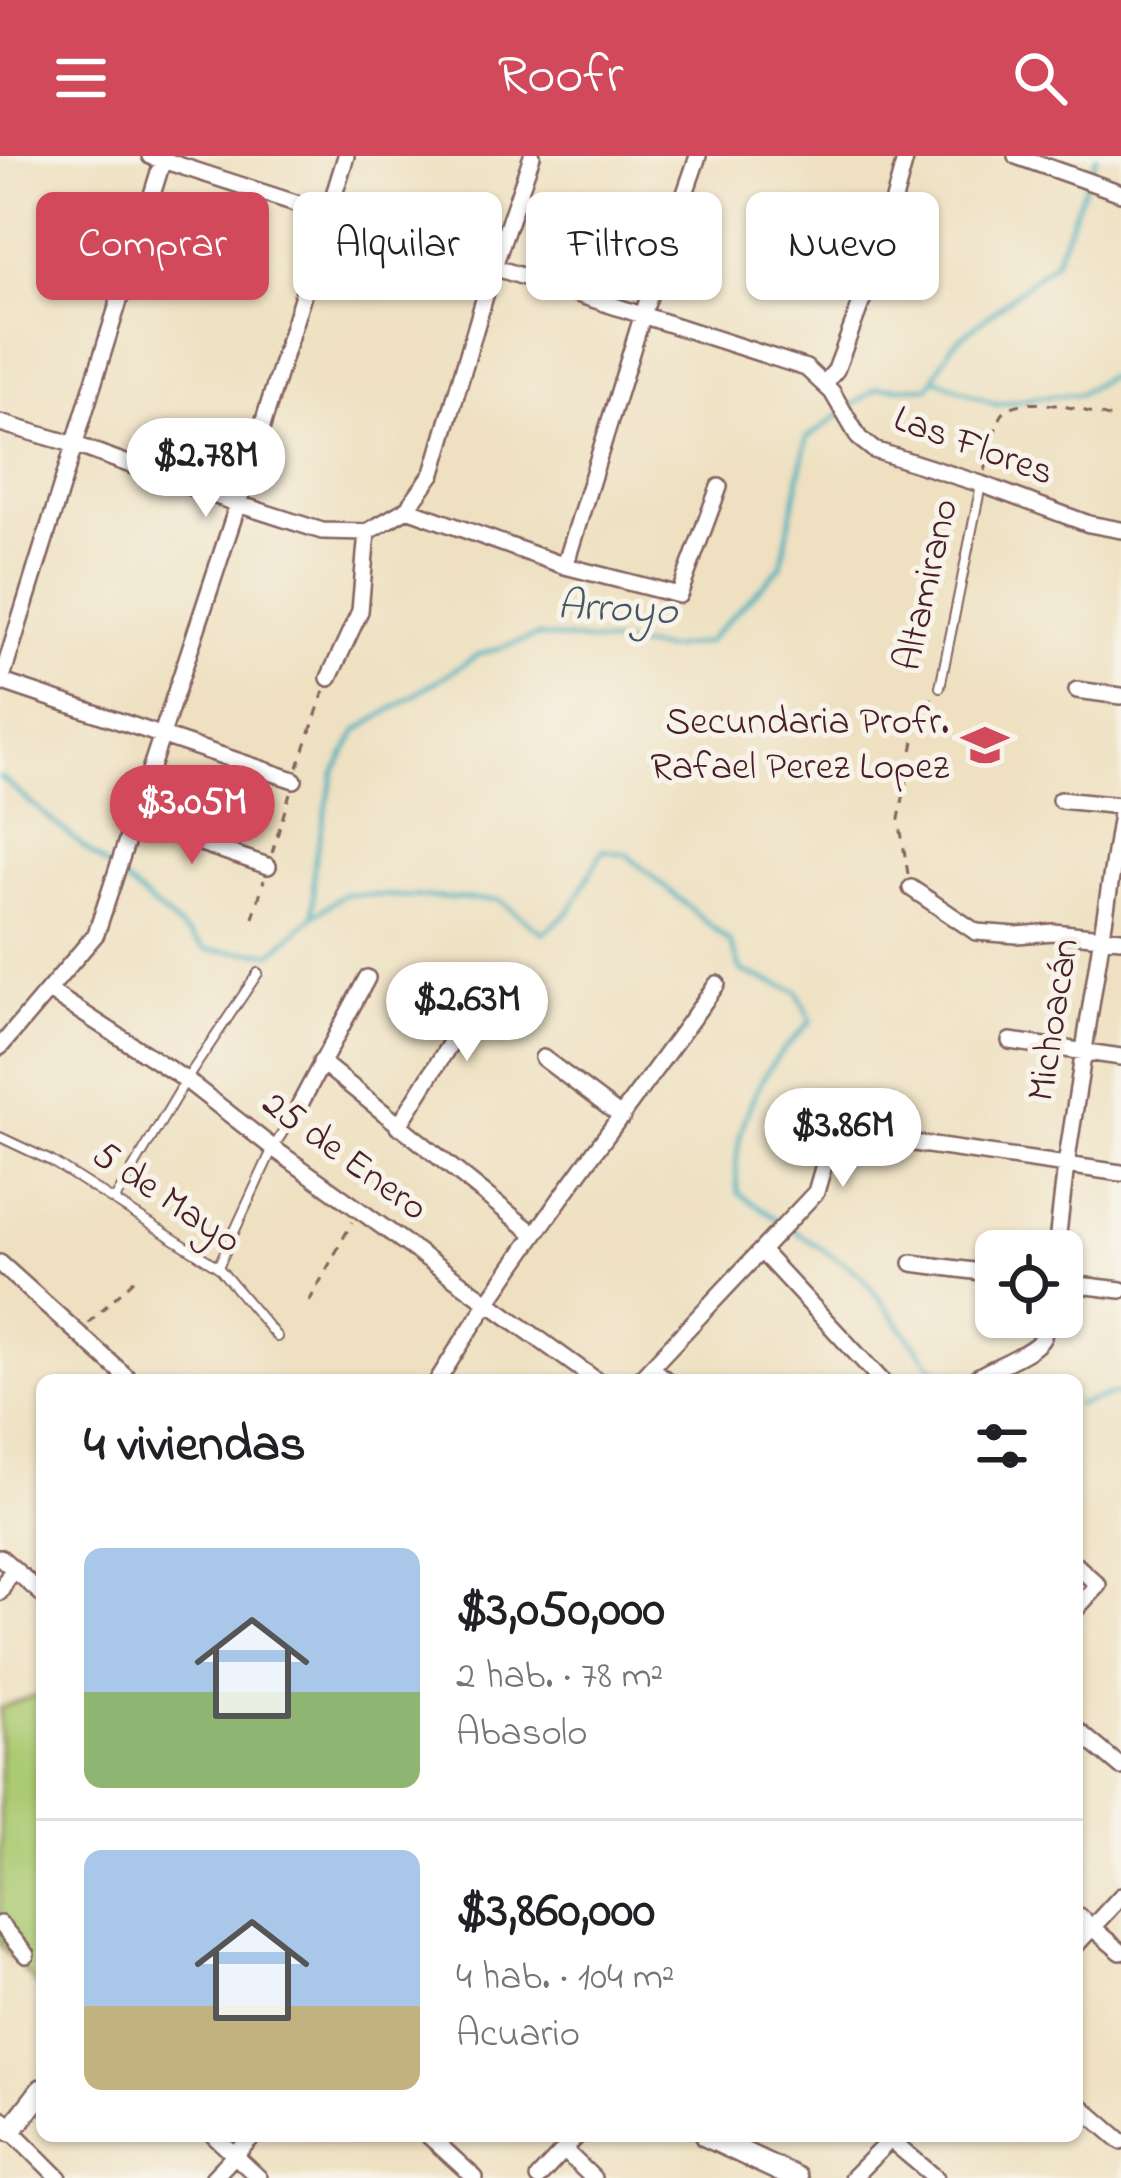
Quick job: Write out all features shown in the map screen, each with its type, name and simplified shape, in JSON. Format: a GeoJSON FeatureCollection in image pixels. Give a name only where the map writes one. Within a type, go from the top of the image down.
{"type":"FeatureCollection","features":[{"type":"Feature","properties":{"kind":"street"},"geometry":{"type":"LineString","coordinates":[[335,192],[346,156]]}},
{"type":"Feature","properties":{"kind":"street"},"geometry":{"type":"LineString","coordinates":[[502,242],[532,156]]}},
{"type":"Feature","properties":{"kind":"street"},"geometry":{"type":"LineString","coordinates":[[565,566],[698,156]]}},
{"type":"Feature","properties":{"kind":"street"},"geometry":{"type":"LineString","coordinates":[[502,271],[806,368],[828,388],[879,255],[906,156]]}},
{"type":"Feature","properties":{"kind":"street"},"geometry":{"type":"LineString","coordinates":[[1016,156],[1121,194]]}},
{"type":"Feature","properties":{"kind":"street"},"geometry":{"type":"LineString","coordinates":[[293,203],[159,157],[76,445],[0,682],[293,780]]}},
{"type":"Feature","properties":{"kind":"street"},"geometry":{"type":"LineString","coordinates":[[0,1047],[96,934],[302,300]]}},
{"type":"Feature","properties":{"kind":"street"},"geometry":{"type":"LineString","coordinates":[[0,423],[322,531],[367,532],[407,509],[434,473],[484,300]]}},
{"type":"Feature","properties":{"kind":"street","name":"Las Flores"},"geometry":{"type":"LineString","coordinates":[[828,388],[859,438],[874,450],[1089,524],[1121,530]]}},
{"type":"Feature","properties":{"kind":"street"},"geometry":{"type":"LineString","coordinates":[[407,509],[565,566],[679,595],[719,487]]}},
{"type":"Feature","properties":{"kind":"street"},"geometry":{"type":"LineString","coordinates":[[329,678],[360,611],[367,532]]}},
{"type":"Feature","properties":{"kind":"street"},"geometry":{"type":"LineString","coordinates":[[1077,691],[1121,696]]}},
{"type":"Feature","properties":{"kind":"street"},"geometry":{"type":"LineString","coordinates":[[1060,800],[1121,810]]}},
{"type":"Feature","properties":{"kind":"street","name":"Michoacán"},"geometry":{"type":"LineString","coordinates":[[1058,1230],[1121,810]]}},
{"type":"Feature","properties":{"kind":"street"},"geometry":{"type":"LineString","coordinates":[[130,828],[268,866]]}},
{"type":"Feature","properties":{"kind":"street"},"geometry":{"type":"LineString","coordinates":[[911,888],[976,932],[1053,932],[1121,939]]}},
{"type":"Feature","properties":{"kind":"street"},"geometry":{"type":"LineString","coordinates":[[398,1127],[493,975]]}},
{"type":"Feature","properties":{"kind":"street"},"geometry":{"type":"LineString","coordinates":[[299,1106],[367,978]]}},
{"type":"Feature","properties":{"kind":"street"},"geometry":{"type":"LineString","coordinates":[[442,1374],[533,1233],[717,984]]}},
{"type":"Feature","properties":{"kind":"street","name":"25 de Enero"},"geometry":{"type":"LineString","coordinates":[[49,992],[186,1080],[588,1374]]}},
{"type":"Feature","properties":{"kind":"street"},"geometry":{"type":"LineString","coordinates":[[1010,1041],[1121,1057]]}},
{"type":"Feature","properties":{"kind":"street"},"geometry":{"type":"LineString","coordinates":[[543,1058],[622,1117]]}},
{"type":"Feature","properties":{"kind":"street"},"geometry":{"type":"LineString","coordinates":[[320,1062],[533,1233]]}},
{"type":"Feature","properties":{"kind":"street"},"geometry":{"type":"LineString","coordinates":[[645,1374],[816,1192],[840,1109]]}},
{"type":"Feature","properties":{"kind":"street"},"geometry":{"type":"LineString","coordinates":[[803,1127],[1121,1173]]}},
{"type":"Feature","properties":{"kind":"street"},"geometry":{"type":"LineString","coordinates":[[761,1252],[875,1374]]}},
{"type":"Feature","properties":{"kind":"street"},"geometry":{"type":"LineString","coordinates":[[912,1262],[975,1271]]}},
{"type":"Feature","properties":{"kind":"street"},"geometry":{"type":"LineString","coordinates":[[0,1263],[124,1374]]}},
{"type":"Feature","properties":{"kind":"street"},"geometry":{"type":"LineString","coordinates":[[1083,1285],[1121,1290]]}},
{"type":"Feature","properties":{"kind":"street"},"geometry":{"type":"LineString","coordinates":[[984,1374],[1037,1346],[1042,1338]]}},
{"type":"Feature","properties":{"kind":"street"},"geometry":{"type":"LineString","coordinates":[[0,1592],[6,1562]]}},
{"type":"Feature","properties":{"kind":"street"},"geometry":{"type":"LineString","coordinates":[[6,1562],[36,1589]]}},
{"type":"Feature","properties":{"kind":"street"},"geometry":{"type":"LineString","coordinates":[[1083,1571],[1098,1585],[1083,1601]]}},
{"type":"Feature","properties":{"kind":"street"},"geometry":{"type":"LineString","coordinates":[[1083,1735],[1121,1767]]}},
{"type":"Feature","properties":{"kind":"street"},"geometry":{"type":"LineString","coordinates":[[1083,1937],[1121,1896]]}},
{"type":"Feature","properties":{"kind":"street"},"geometry":{"type":"LineString","coordinates":[[1083,1920],[1121,1952]]}},
{"type":"Feature","properties":{"kind":"street"},"geometry":{"type":"LineString","coordinates":[[0,1924],[26,1955]]}},
{"type":"Feature","properties":{"kind":"street"},"geometry":{"type":"LineString","coordinates":[[36,2096],[6,2126],[59,2178]]}},
{"type":"Feature","properties":{"kind":"street"},"geometry":{"type":"LineString","coordinates":[[1083,2108],[1121,2141]]}},
{"type":"Feature","properties":{"kind":"street"},"geometry":{"type":"LineString","coordinates":[[221,2142],[259,2178]]}},
{"type":"Feature","properties":{"kind":"street"},"geometry":{"type":"LineString","coordinates":[[213,2178],[247,2142]]}},
{"type":"Feature","properties":{"kind":"street"},"geometry":{"type":"LineString","coordinates":[[436,2142],[475,2178]]}},
{"type":"Feature","properties":{"kind":"street"},"geometry":{"type":"LineString","coordinates":[[538,2178],[571,2142]]}},
{"type":"Feature","properties":{"kind":"street"},"geometry":{"type":"LineString","coordinates":[[720,2142],[796,2178]]}},
{"type":"Feature","properties":{"kind":"street"},"geometry":{"type":"LineString","coordinates":[[852,2178],[885,2142]]}},
{"type":"Feature","properties":{"kind":"street"},"geometry":{"type":"LineString","coordinates":[[896,2142],[936,2178]]}},
{"type":"Feature","properties":{"kind":"street"},"geometry":{"type":"LineString","coordinates":[[564,2150],[593,2178]]}},
{"type":"Feature","properties":{"kind":"lane","name":"Altamirano"},"geometry":{"type":"LineString","coordinates":[[940,686],[981,484]]}},
{"type":"Feature","properties":{"kind":"lane"},"geometry":{"type":"LineString","coordinates":[[114,1201],[186,1080],[258,973]]}},
{"type":"Feature","properties":{"kind":"lane"},"geometry":{"type":"LineString","coordinates":[[218,1267],[273,1148],[299,1106]]}},
{"type":"Feature","properties":{"kind":"lane","name":"5 de Mayo"},"geometry":{"type":"LineString","coordinates":[[0,1137],[51,1160],[218,1267],[277,1337]]}},
{"type":"Feature","properties":{"kind":"path","name":"Altamirano"},"geometry":{"type":"LineString","coordinates":[[981,484],[1002,415],[1012,406],[1031,402],[1121,420]]}},
{"type":"Feature","properties":{"kind":"path"},"geometry":{"type":"LineString","coordinates":[[253,918],[329,678]]}},
{"type":"Feature","properties":{"kind":"path","name":"Altamirano"},"geometry":{"type":"LineString","coordinates":[[911,888],[899,818],[919,720],[940,686]]}},
{"type":"Feature","properties":{"kind":"path"},"geometry":{"type":"LineString","coordinates":[[309,1302],[359,1210]]}},
{"type":"Feature","properties":{"kind":"path"},"geometry":{"type":"LineString","coordinates":[[78,1332],[135,1279]]}},
{"type":"Feature","properties":{"kind":"green space"},"geometry":{"type":"Polygon","coordinates":[[[36,1696],[36,1985],[0,1944],[0,1708],[36,1696]]]}},
{"type":"Feature","properties":{"kind":"waterway","name":"Arroyo"},"geometry":{"type":"LineString","coordinates":[[313,915],[314,863],[334,773],[357,731],[478,655],[537,636],[665,649],[707,642],[781,566],[807,438],[877,388],[929,387],[952,345],[1055,261],[1097,156]]}},
{"type":"Feature","properties":{"kind":"waterway","name":"Arroyo"},"geometry":{"type":"LineString","coordinates":[[934,378],[996,405],[1079,394],[1107,377],[1121,377]]}},
{"type":"Feature","properties":{"kind":"waterway"},"geometry":{"type":"LineString","coordinates":[[0,777],[111,870]]}},
{"type":"Feature","properties":{"kind":"waterway"},"geometry":{"type":"LineString","coordinates":[[119,877],[207,950],[272,953],[345,894],[499,900],[543,933],[570,911],[603,850],[626,854],[730,942],[742,972],[797,991],[811,1021],[766,1073],[738,1147],[738,1193],[781,1222]]}},
{"type":"Feature","properties":{"kind":"waterway"},"geometry":{"type":"LineString","coordinates":[[791,1228],[861,1275],[933,1368],[951,1374]]}},
{"type":"Feature","properties":{"kind":"waterway"},"geometry":{"type":"LineString","coordinates":[[1083,1403],[1121,1395]]}},
{"type":"Feature","properties":{"kind":"place","name":"Secundaria Profr. Rafael Perez Lopez"},"geometry":{"type":"Point","coordinates":[985,745]}}]}
